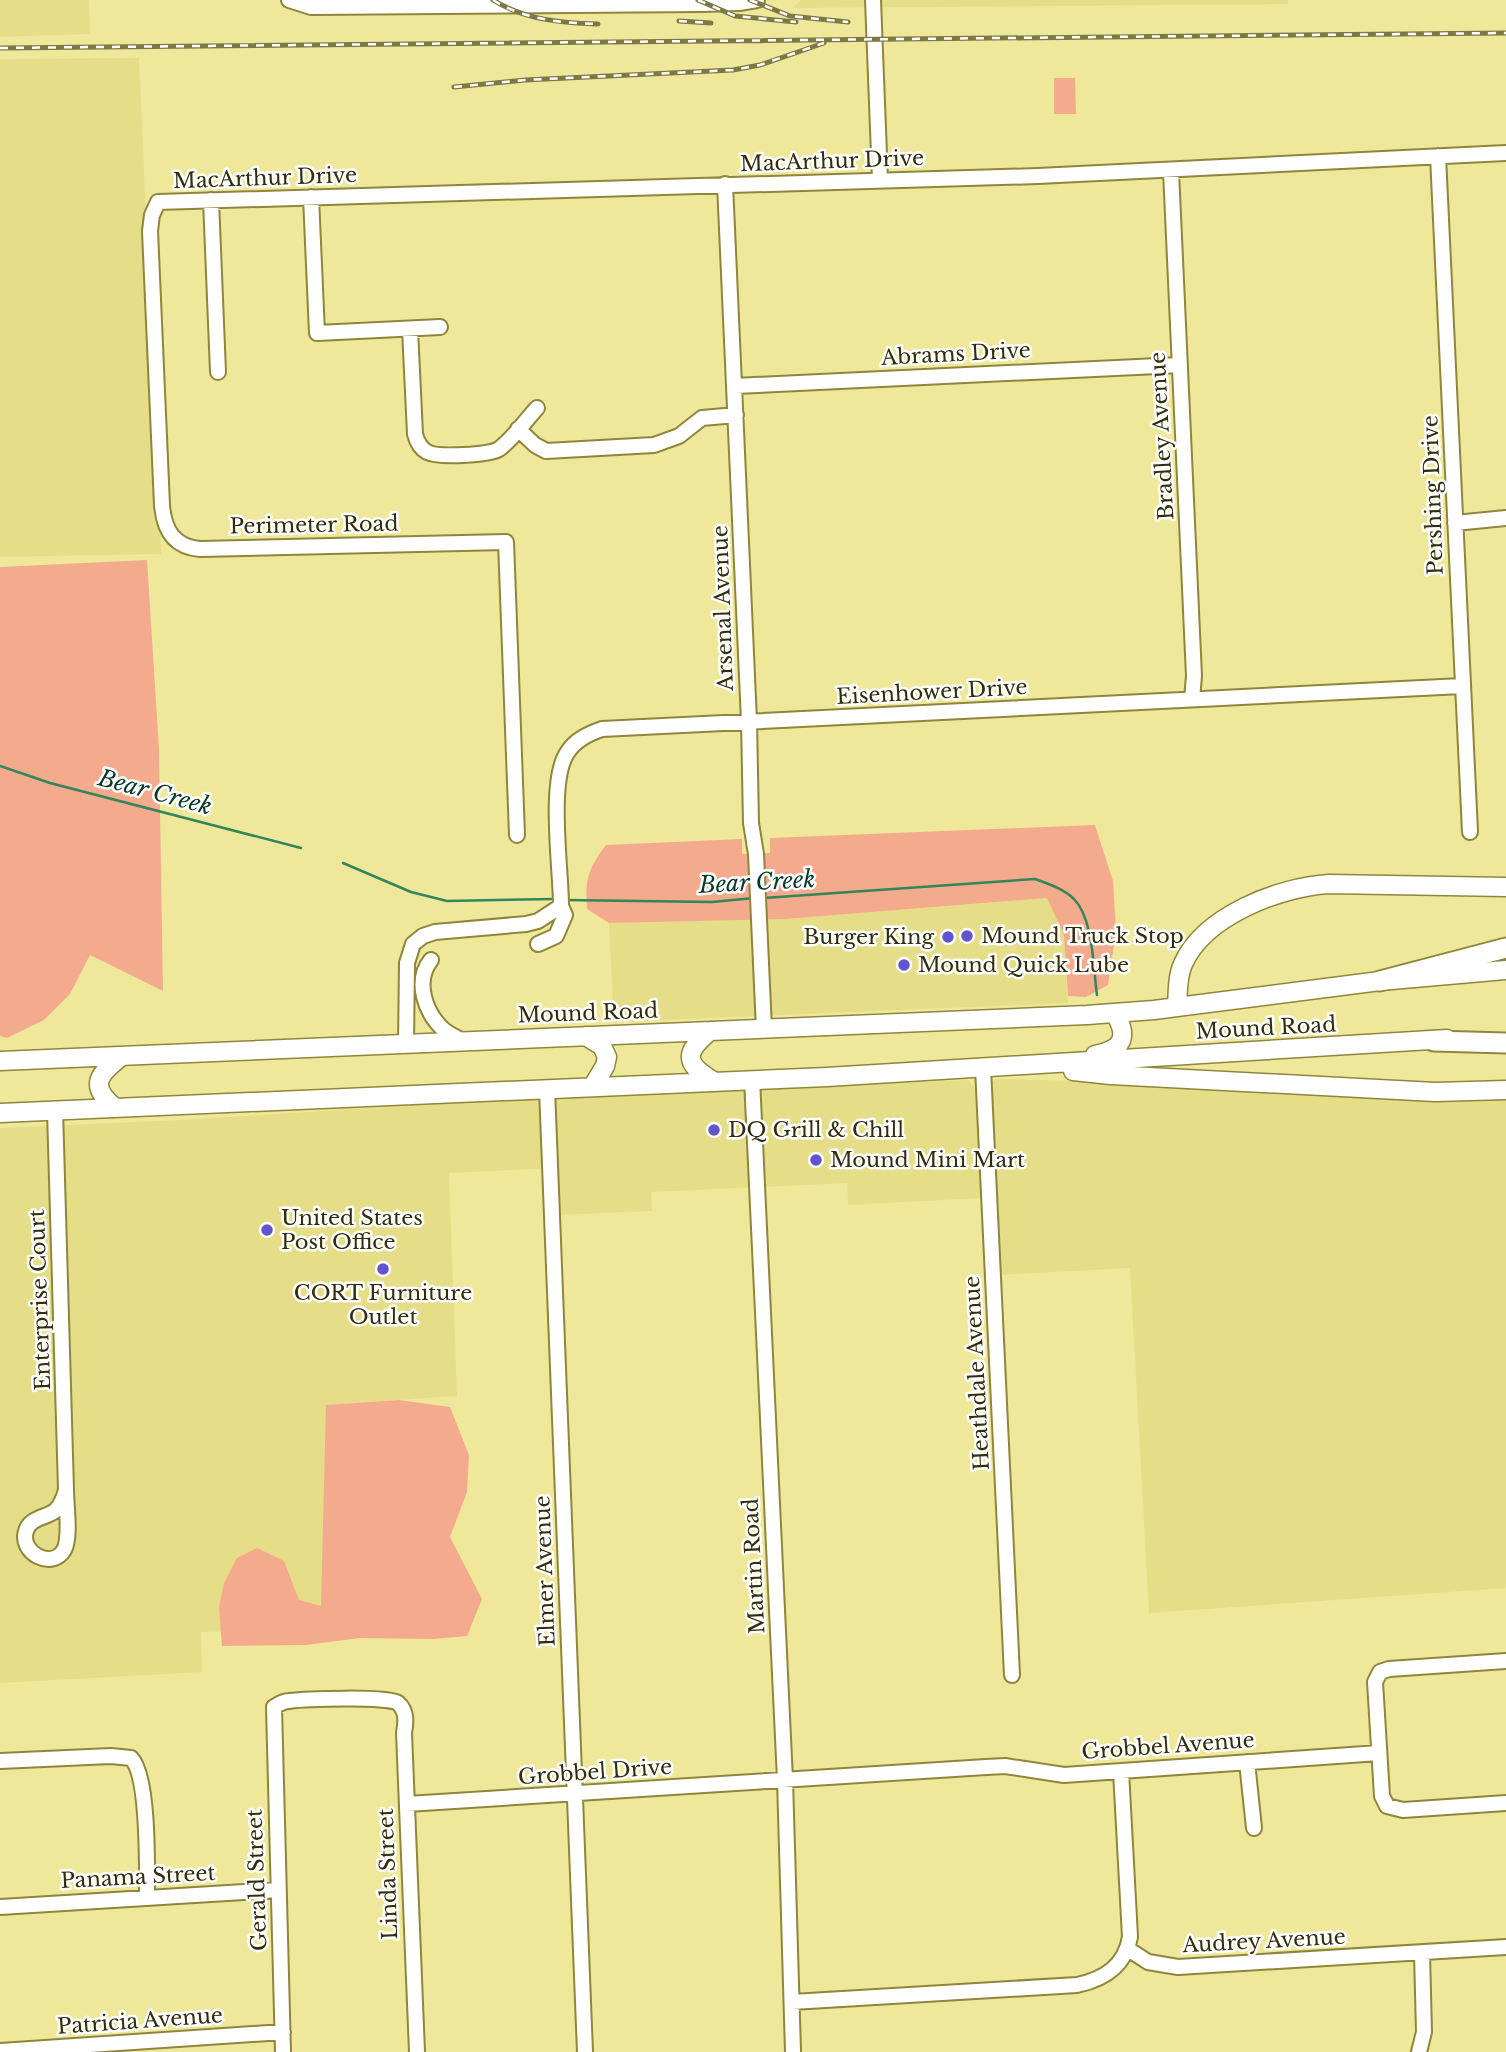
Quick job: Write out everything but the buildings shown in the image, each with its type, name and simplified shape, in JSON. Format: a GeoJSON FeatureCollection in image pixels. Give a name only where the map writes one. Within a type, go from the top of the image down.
{"type":"FeatureCollection","features":[{"type":"Feature","properties":{"kind":"highway"},"geometry":{"type":"LineString","coordinates":[[1380,981],[1506,948]]}},
{"type":"Feature","properties":{"kind":"highway"},"geometry":{"type":"LineString","coordinates":[[1434,1041],[1506,1043]]}},
{"type":"Feature","properties":{"kind":"main road","name":"Mound Road"},"geometry":{"type":"LineString","coordinates":[[1177,1007],[1180,973],[1192,949],[1221,922],[1264,899],[1303,887],[1339,884],[1506,887]]}},
{"type":"Feature","properties":{"kind":"main road","name":"Mound Road"},"geometry":{"type":"LineString","coordinates":[[0,1061],[1115,1013],[1380,981],[1506,970]]}},
{"type":"Feature","properties":{"kind":"main road"},"geometry":{"type":"LineString","coordinates":[[1058,1063],[1109,1052],[1119,1045],[1122,1026],[1115,1013]]}},
{"type":"Feature","properties":{"kind":"main road"},"geometry":{"type":"LineString","coordinates":[[710,1031],[692,1049],[691,1058],[696,1071],[713,1081]]}},
{"type":"Feature","properties":{"kind":"main road","name":"Mound Road"},"geometry":{"type":"LineString","coordinates":[[0,1113],[983,1068],[1434,1041],[1475,1034],[1506,1033]]}},
{"type":"Feature","properties":{"kind":"main road"},"geometry":{"type":"LineString","coordinates":[[586,1036],[601,1046],[607,1057],[605,1066],[593,1086]]}},
{"type":"Feature","properties":{"kind":"main road"},"geometry":{"type":"LineString","coordinates":[[114,1107],[103,1097],[99,1080],[105,1069],[122,1056]]}},
{"type":"Feature","properties":{"kind":"main road","name":"Mound Road"},"geometry":{"type":"LineString","coordinates":[[1028,1065],[1111,1075],[1274,1082],[1358,1089],[1435,1092],[1506,1090]]}},
{"type":"Feature","properties":{"kind":"street"},"geometry":{"type":"LineString","coordinates":[[289,0],[311,7],[715,4],[757,0]]}},
{"type":"Feature","properties":{"kind":"street"},"geometry":{"type":"LineString","coordinates":[[873,0],[880,180]]}},
{"type":"Feature","properties":{"kind":"street","name":"MacArthur Drive"},"geometry":{"type":"LineString","coordinates":[[158,202],[1171,171],[1506,153]]}},
{"type":"Feature","properties":{"kind":"street","name":"Pershing Drive"},"geometry":{"type":"LineString","coordinates":[[1438,156],[1471,832]]}},
{"type":"Feature","properties":{"kind":"street","name":"Bradley Avenue"},"geometry":{"type":"LineString","coordinates":[[1171,171],[1194,676],[1192,699]]}},
{"type":"Feature","properties":{"kind":"street","name":"Arsenal Avenue"},"geometry":{"type":"LineString","coordinates":[[725,184],[749,721],[751,823],[758,900],[764,1029]]}},
{"type":"Feature","properties":{"kind":"street"},"geometry":{"type":"LineString","coordinates":[[311,197],[317,333],[440,327]]}},
{"type":"Feature","properties":{"kind":"street"},"geometry":{"type":"LineString","coordinates":[[211,200],[218,372]]}},
{"type":"Feature","properties":{"kind":"street","name":"Perimeter Road"},"geometry":{"type":"LineString","coordinates":[[158,202],[152,215],[150,231],[162,505],[168,532],[179,543],[200,549],[506,542],[517,835]]}},
{"type":"Feature","properties":{"kind":"street"},"geometry":{"type":"LineString","coordinates":[[410,329],[415,434],[422,448],[436,455],[491,452],[502,446],[537,408]]}},
{"type":"Feature","properties":{"kind":"street","name":"Abrams Drive"},"geometry":{"type":"LineString","coordinates":[[735,386],[1179,365]]}},
{"type":"Feature","properties":{"kind":"street"},"geometry":{"type":"LineString","coordinates":[[518,429],[534,445],[545,451],[640,447],[667,442],[702,418],[736,415]]}},
{"type":"Feature","properties":{"kind":"street"},"geometry":{"type":"LineString","coordinates":[[1455,523],[1506,518]]}},
{"type":"Feature","properties":{"kind":"street","name":"Eisenhower Drive"},"geometry":{"type":"LineString","coordinates":[[538,944],[552,940],[560,930],[565,915],[561,905],[559,775],[566,755],[580,739],[592,732],[612,727],[1462,686]]}},
{"type":"Feature","properties":{"kind":"street"},"geometry":{"type":"LineString","coordinates":[[406,1044],[407,963],[410,949],[418,939],[435,932],[526,924],[538,921],[561,905]]}},
{"type":"Feature","properties":{"kind":"street"},"geometry":{"type":"LineString","coordinates":[[431,960],[422,980],[422,989],[430,1013],[444,1030],[463,1041]]}},
{"type":"Feature","properties":{"kind":"street","name":"Heathdale Avenue"},"geometry":{"type":"LineString","coordinates":[[983,1068],[1012,1675]]}},
{"type":"Feature","properties":{"kind":"street","name":"Martin Road"},"geometry":{"type":"LineString","coordinates":[[752,1079],[785,1780],[793,2052]]}},
{"type":"Feature","properties":{"kind":"street","name":"Elmer Avenue"},"geometry":{"type":"LineString","coordinates":[[547,1089],[585,2052]]}},
{"type":"Feature","properties":{"kind":"street","name":"Enterprise Court"},"geometry":{"type":"LineString","coordinates":[[55,1110],[66,1490],[67,1539],[64,1551],[53,1558],[35,1556],[28,1550],[25,1542],[28,1527],[35,1520],[55,1511],[66,1490]]}},
{"type":"Feature","properties":{"kind":"street"},"geometry":{"type":"LineString","coordinates":[[1506,1661],[1389,1669],[1380,1672],[1375,1682],[1382,1796],[1390,1808],[1403,1810],[1506,1802]]}},
{"type":"Feature","properties":{"kind":"street","name":"Linda Street"},"geometry":{"type":"LineString","coordinates":[[274,1707],[288,1701],[393,1700],[404,1711],[417,2052]]}},
{"type":"Feature","properties":{"kind":"street","name":"Gerald Street"},"geometry":{"type":"LineString","coordinates":[[274,1707],[284,2052]]}},
{"type":"Feature","properties":{"kind":"street","name":"Grobbel Avenue"},"geometry":{"type":"LineString","coordinates":[[785,1780],[1005,1766],[1056,1775],[1379,1753]]}},
{"type":"Feature","properties":{"kind":"street"},"geometry":{"type":"LineString","coordinates":[[0,1761],[111,1756],[131,1758],[136,1762],[141,1778],[147,1897]]}},
{"type":"Feature","properties":{"kind":"street"},"geometry":{"type":"LineString","coordinates":[[1248,1762],[1254,1828]]}},
{"type":"Feature","properties":{"kind":"street"},"geometry":{"type":"LineString","coordinates":[[792,2003],[1077,1985],[1091,1982],[1109,1973],[1121,1962],[1128,1949],[1129,1900],[1121,1771]]}},
{"type":"Feature","properties":{"kind":"street","name":"Grobbel Drive"},"geometry":{"type":"LineString","coordinates":[[407,1804],[785,1780]]}},
{"type":"Feature","properties":{"kind":"street","name":"Panama Street"},"geometry":{"type":"LineString","coordinates":[[0,1907],[278,1890]]}},
{"type":"Feature","properties":{"kind":"street","name":"Audrey Avenue"},"geometry":{"type":"LineString","coordinates":[[1128,1949],[1148,1962],[1178,1967],[1506,1947]]}},
{"type":"Feature","properties":{"kind":"street"},"geometry":{"type":"LineString","coordinates":[[1419,2052],[1424,2032],[1422,1952]]}},
{"type":"Feature","properties":{"kind":"street","name":"Patricia Avenue"},"geometry":{"type":"LineString","coordinates":[[0,2051],[283,2032]]}},
{"type":"Feature","properties":{"kind":"shaded area"},"geometry":{"type":"Polygon","coordinates":[[[0,0],[89,0],[90,34],[0,37],[0,0]]]}},
{"type":"Feature","properties":{"kind":"shaded area"},"geometry":{"type":"Polygon","coordinates":[[[801,0],[1288,0],[1288,4],[792,8],[801,0]]]}},
{"type":"Feature","properties":{"kind":"shaded area"},"geometry":{"type":"Polygon","coordinates":[[[139,58],[161,554],[0,557],[0,59],[139,58]]]}},
{"type":"Feature","properties":{"kind":"shaded area"},"geometry":{"type":"Polygon","coordinates":[[[1054,78],[1075,78],[1076,114],[1054,114],[1054,78]]]}},
{"type":"Feature","properties":{"kind":"shaded area"},"geometry":{"type":"Polygon","coordinates":[[[147,560],[159,750],[163,991],[90,955],[70,994],[44,1020],[7,1038],[0,1036],[0,567],[147,560]]]}},
{"type":"Feature","properties":{"kind":"shaded area"},"geometry":{"type":"Polygon","coordinates":[[[1095,825],[1113,881],[1116,932],[1108,985],[1086,997],[1068,996],[1064,935],[1047,898],[785,919],[609,923],[587,909],[589,875],[606,845],[742,839],[742,854],[770,853],[770,838],[1095,825]]]}},
{"type":"Feature","properties":{"kind":"shaded area"},"geometry":{"type":"Polygon","coordinates":[[[1048,898],[1064,935],[1068,1003],[614,1022],[609,923],[785,919],[1048,898]]]}},
{"type":"Feature","properties":{"kind":"shaded area"},"geometry":{"type":"Polygon","coordinates":[[[996,1079],[1506,1094],[1506,1588],[1149,1613],[1130,1268],[996,1275],[991,1083],[996,1079]]]}},
{"type":"Feature","properties":{"kind":"shaded area"},"geometry":{"type":"Polygon","coordinates":[[[968,1080],[975,1093],[981,1198],[848,1205],[847,1183],[651,1192],[652,1211],[556,1215],[553,1168],[449,1173],[457,1396],[326,1405],[332,1629],[201,1632],[202,1672],[0,1683],[0,1128],[182,1120],[447,1103],[968,1080]]]}},
{"type":"Feature","properties":{"kind":"shaded area"},"geometry":{"type":"Polygon","coordinates":[[[399,1400],[450,1407],[469,1455],[467,1492],[450,1537],[482,1599],[467,1636],[434,1639],[360,1638],[306,1645],[222,1646],[219,1607],[224,1583],[237,1558],[257,1548],[284,1561],[299,1600],[321,1606],[326,1405],[399,1400]]]}},
{"type":"Feature","properties":{"kind":"waterway","name":"Bear Creek"},"geometry":{"type":"LineString","coordinates":[[0,766],[50,783],[301,848]]}},
{"type":"Feature","properties":{"kind":"waterway","name":"Bear Creek"},"geometry":{"type":"LineString","coordinates":[[343,863],[411,892],[447,901],[554,899]]}},
{"type":"Feature","properties":{"kind":"waterway","name":"Bear Creek"},"geometry":{"type":"LineString","coordinates":[[764,898],[1035,879],[1066,892],[1081,908],[1089,931],[1097,995]]}},
{"type":"Feature","properties":{"kind":"waterway","name":"Bear Creek"},"geometry":{"type":"LineString","coordinates":[[564,900],[712,902],[754,898]]}},
{"type":"Feature","properties":{"kind":"railway"},"geometry":{"type":"LineString","coordinates":[[493,0],[531,16],[598,24]]}},
{"type":"Feature","properties":{"kind":"railway"},"geometry":{"type":"LineString","coordinates":[[698,0],[735,16],[796,22]]}},
{"type":"Feature","properties":{"kind":"railway"},"geometry":{"type":"LineString","coordinates":[[750,0],[790,16],[848,22]]}},
{"type":"Feature","properties":{"kind":"railway"},"geometry":{"type":"LineString","coordinates":[[679,21],[711,23]]}},
{"type":"Feature","properties":{"kind":"railway"},"geometry":{"type":"LineString","coordinates":[[0,48],[1506,33]]}},
{"type":"Feature","properties":{"kind":"railway"},"geometry":{"type":"LineString","coordinates":[[454,87],[525,80],[733,70],[760,65],[824,43]]}},
{"type":"Feature","properties":{"kind":"place","name":"Mound Truck Stop"},"geometry":{"type":"Point","coordinates":[967,936]}},
{"type":"Feature","properties":{"kind":"place","name":"Burger King"},"geometry":{"type":"Point","coordinates":[948,937]}},
{"type":"Feature","properties":{"kind":"place","name":"Mound Quick Lube"},"geometry":{"type":"Point","coordinates":[904,965]}},
{"type":"Feature","properties":{"kind":"place","name":"DQ Grill & Chill"},"geometry":{"type":"Point","coordinates":[714,1130]}},
{"type":"Feature","properties":{"kind":"place","name":"Mound Mini Mart"},"geometry":{"type":"Point","coordinates":[816,1160]}},
{"type":"Feature","properties":{"kind":"place","name":"United States Post Office"},"geometry":{"type":"Point","coordinates":[267,1230]}},
{"type":"Feature","properties":{"kind":"place","name":"CORT Furniture Outlet"},"geometry":{"type":"Point","coordinates":[383,1269]}}]}
